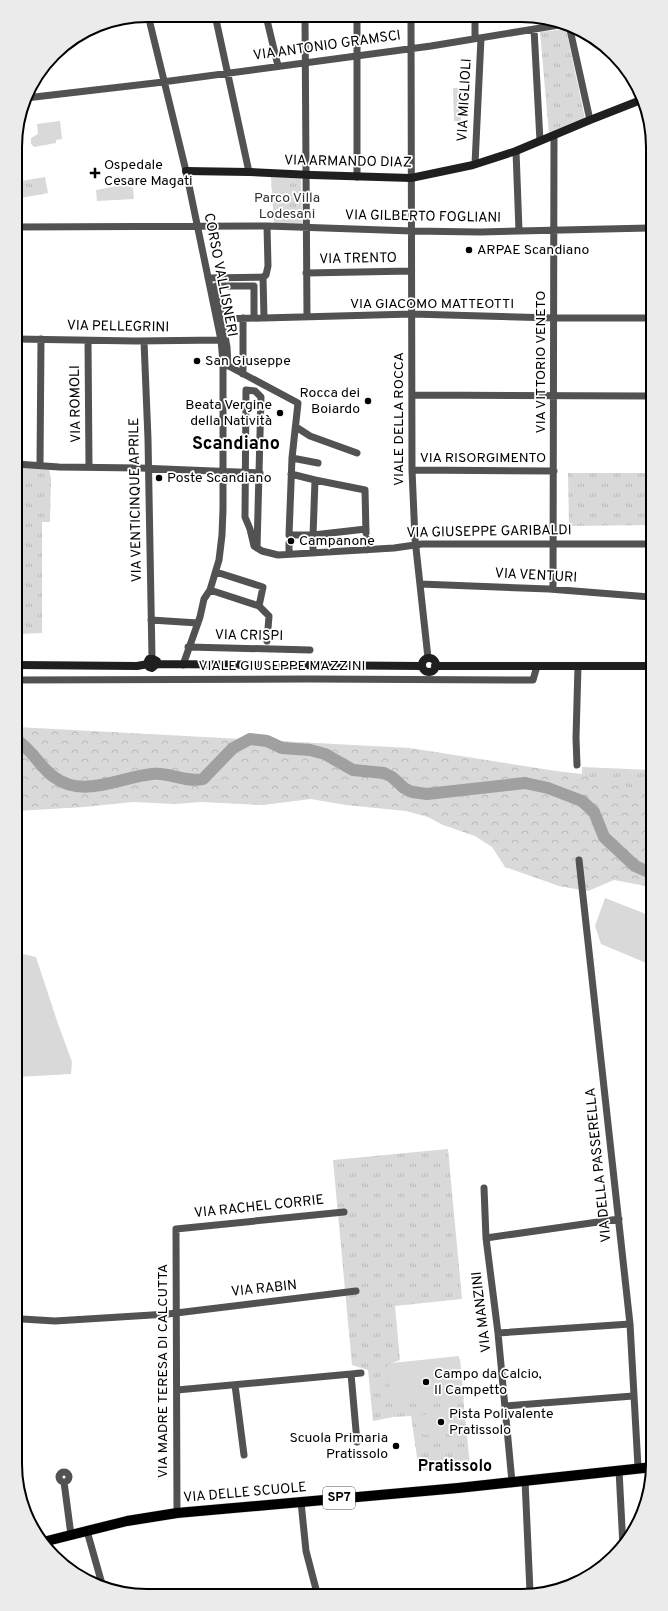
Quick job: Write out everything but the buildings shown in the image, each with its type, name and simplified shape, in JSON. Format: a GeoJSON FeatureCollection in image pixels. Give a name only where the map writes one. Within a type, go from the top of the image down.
{"type":"FeatureCollection","features":[{"type":"Feature","properties":{"kind":"main road","name":"VIA DELLE SCUOLE"},"geometry":{"type":"LineString","coordinates":[[49,1541],[127,1521],[177,1513],[512,1482],[646,1467]]}},
{"type":"Feature","properties":{"kind":"street","name":"CORSO VALLISNERI"},"geometry":{"type":"LineString","coordinates":[[150,22],[186,171],[226,365],[222,535],[219,560],[210,590]]}},
{"type":"Feature","properties":{"kind":"street"},"geometry":{"type":"LineString","coordinates":[[217,22],[249,172]]}},
{"type":"Feature","properties":{"kind":"street"},"geometry":{"type":"LineString","coordinates":[[267,22],[278,66]]}},
{"type":"Feature","properties":{"kind":"street"},"geometry":{"type":"LineString","coordinates":[[305,22],[307,317]]}},
{"type":"Feature","properties":{"kind":"street"},"geometry":{"type":"LineString","coordinates":[[357,22],[357,177]]}},
{"type":"Feature","properties":{"kind":"street","name":"VIALE DELLA ROCCA"},"geometry":{"type":"LineString","coordinates":[[411,22],[412,470],[415,544],[428,658]]}},
{"type":"Feature","properties":{"kind":"street","name":"VIA MIGLIOLI"},"geometry":{"type":"LineString","coordinates":[[475,164],[478,38],[476,22]]}},
{"type":"Feature","properties":{"kind":"street","name":"VIA ANTONIO GRAMSCI"},"geometry":{"type":"LineString","coordinates":[[32,97],[410,48],[534,29],[548,25]]}},
{"type":"Feature","properties":{"kind":"street"},"geometry":{"type":"LineString","coordinates":[[534,29],[540,141]]}},
{"type":"Feature","properties":{"kind":"street"},"geometry":{"type":"LineString","coordinates":[[570,32],[590,120]]}},
{"type":"Feature","properties":{"kind":"street","name":"VIA ARMANDO DIAZ"},"geometry":{"type":"LineString","coordinates":[[186,171],[411,178],[475,164],[516,151],[638,101]]}},
{"type":"Feature","properties":{"kind":"street","name":"VIA VITTORIO VENETO"},"geometry":{"type":"LineString","coordinates":[[553,590],[554,135]]}},
{"type":"Feature","properties":{"kind":"street"},"geometry":{"type":"LineString","coordinates":[[516,151],[519,231]]}},
{"type":"Feature","properties":{"kind":"street"},"geometry":{"type":"LineString","coordinates":[[264,318],[265,276],[268,266],[267,226]]}},
{"type":"Feature","properties":{"kind":"street","name":"VIA GILBERTO FOGLIANI"},"geometry":{"type":"LineString","coordinates":[[22,227],[267,226],[412,232],[554,231],[646,228]]}},
{"type":"Feature","properties":{"kind":"street","name":"VIA TRENTO"},"geometry":{"type":"LineString","coordinates":[[306,273],[411,271]]}},
{"type":"Feature","properties":{"kind":"street"},"geometry":{"type":"LineString","coordinates":[[208,278],[265,276]]}},
{"type":"Feature","properties":{"kind":"street"},"geometry":{"type":"LineString","coordinates":[[254,318],[254,286],[216,286],[227,347],[226,365],[298,403],[292,458],[289,536],[366,534]]}},
{"type":"Feature","properties":{"kind":"street","name":"VIA GIACOMO MATTEOTTI"},"geometry":{"type":"LineString","coordinates":[[222,319],[412,314],[554,318],[646,318]]}},
{"type":"Feature","properties":{"kind":"street"},"geometry":{"type":"LineString","coordinates":[[243,318],[243,374]]}},
{"type":"Feature","properties":{"kind":"street","name":"VIA PELLEGRINI"},"geometry":{"type":"LineString","coordinates":[[22,339],[88,341],[220,340]]}},
{"type":"Feature","properties":{"kind":"street"},"geometry":{"type":"LineString","coordinates":[[40,465],[41,339]]}},
{"type":"Feature","properties":{"kind":"street","name":"VIA ROMOLI"},"geometry":{"type":"LineString","coordinates":[[88,341],[89,467]]}},
{"type":"Feature","properties":{"kind":"street","name":"VIA VENTICINQUE APRILE"},"geometry":{"type":"LineString","coordinates":[[144,341],[148,439],[147,468],[152,662]]}},
{"type":"Feature","properties":{"kind":"street"},"geometry":{"type":"LineString","coordinates":[[246,390],[255,391],[261,397],[257,548],[254,546],[250,529],[245,517],[244,473],[246,390]]}},
{"type":"Feature","properties":{"kind":"street"},"geometry":{"type":"LineString","coordinates":[[412,395],[553,397],[646,396]]}},
{"type":"Feature","properties":{"kind":"street"},"geometry":{"type":"LineString","coordinates":[[296,427],[310,436],[357,453]]}},
{"type":"Feature","properties":{"kind":"street"},"geometry":{"type":"LineString","coordinates":[[292,458],[318,463]]}},
{"type":"Feature","properties":{"kind":"street"},"geometry":{"type":"LineString","coordinates":[[22,464],[59,467],[147,468],[260,473]]}},
{"type":"Feature","properties":{"kind":"street","name":"VIA RISORGIMENTO"},"geometry":{"type":"LineString","coordinates":[[412,470],[554,471]]}},
{"type":"Feature","properties":{"kind":"street"},"geometry":{"type":"LineString","coordinates":[[291,474],[365,490],[366,550]]}},
{"type":"Feature","properties":{"kind":"street"},"geometry":{"type":"LineString","coordinates":[[313,535],[316,480]]}},
{"type":"Feature","properties":{"kind":"street"},"geometry":{"type":"LineString","coordinates":[[289,544],[289,554]]}},
{"type":"Feature","properties":{"kind":"street"},"geometry":{"type":"LineString","coordinates":[[313,544],[313,553]]}},
{"type":"Feature","properties":{"kind":"street","name":"VIA GIUSEPPE GARIBALDI"},"geometry":{"type":"LineString","coordinates":[[257,548],[272,554],[289,554],[394,548],[415,544],[646,544]]}},
{"type":"Feature","properties":{"kind":"street"},"geometry":{"type":"LineString","coordinates":[[216,572],[263,586],[259,606]]}},
{"type":"Feature","properties":{"kind":"street","name":"VIA VENTURI"},"geometry":{"type":"LineString","coordinates":[[420,584],[553,590],[646,597]]}},
{"type":"Feature","properties":{"kind":"street"},"geometry":{"type":"LineString","coordinates":[[183,665],[188,647],[198,623],[204,599],[210,590],[259,606],[269,616],[266,646]]}},
{"type":"Feature","properties":{"kind":"street"},"geometry":{"type":"LineString","coordinates":[[151,620],[198,623]]}},
{"type":"Feature","properties":{"kind":"street","name":"VIA CRISPI"},"geometry":{"type":"LineString","coordinates":[[188,647],[266,646],[310,650]]}},
{"type":"Feature","properties":{"kind":"street"},"geometry":{"type":"LineString","coordinates":[[428,658],[434,660],[435,666],[433,670],[429,671],[424,670],[422,666],[423,662],[428,658]]}},
{"type":"Feature","properties":{"kind":"street","name":"VIALE GIUSEPPE MAZZINI"},"geometry":{"type":"LineString","coordinates":[[22,665],[152,662],[183,665],[422,666]]}},
{"type":"Feature","properties":{"kind":"street"},"geometry":{"type":"LineString","coordinates":[[435,666],[646,666]]}},
{"type":"Feature","properties":{"kind":"street","name":"VIALE GIUSEPPE MAZZINI"},"geometry":{"type":"LineString","coordinates":[[22,680],[533,680],[537,666]]}},
{"type":"Feature","properties":{"kind":"street"},"geometry":{"type":"LineString","coordinates":[[577,764],[576,738],[578,666]]}},
{"type":"Feature","properties":{"kind":"street","name":"VIA DELLA PASSERELLA"},"geometry":{"type":"LineString","coordinates":[[579,860],[630,1324],[638,1467]]}},
{"type":"Feature","properties":{"kind":"street","name":"VIA MANZINI"},"geometry":{"type":"LineString","coordinates":[[484,1188],[486,1238],[498,1333],[512,1482]]}},
{"type":"Feature","properties":{"kind":"street","name":"VIA RACHEL CORRIE"},"geometry":{"type":"LineString","coordinates":[[176,1229],[344,1212]]}},
{"type":"Feature","properties":{"kind":"street"},"geometry":{"type":"LineString","coordinates":[[486,1238],[619,1219]]}},
{"type":"Feature","properties":{"kind":"street","name":"VIA MADRE TERESA DI CALCUTTA"},"geometry":{"type":"LineString","coordinates":[[176,1229],[177,1513]]}},
{"type":"Feature","properties":{"kind":"street","name":"VIA RABIN"},"geometry":{"type":"LineString","coordinates":[[22,1319],[55,1320],[176,1313],[356,1292]]}},
{"type":"Feature","properties":{"kind":"street"},"geometry":{"type":"LineString","coordinates":[[498,1333],[630,1324]]}},
{"type":"Feature","properties":{"kind":"street"},"geometry":{"type":"LineString","coordinates":[[176,1390],[362,1373]]}},
{"type":"Feature","properties":{"kind":"street"},"geometry":{"type":"LineString","coordinates":[[351,1374],[357,1442]]}},
{"type":"Feature","properties":{"kind":"street"},"geometry":{"type":"LineString","coordinates":[[235,1385],[244,1455]]}},
{"type":"Feature","properties":{"kind":"street"},"geometry":{"type":"LineString","coordinates":[[505,1406],[633,1396]]}},
{"type":"Feature","properties":{"kind":"street"},"geometry":{"type":"LineString","coordinates":[[619,1470],[622,1536]]}},
{"type":"Feature","properties":{"kind":"street"},"geometry":{"type":"LineString","coordinates":[[525,1480],[530,1588]]}},
{"type":"Feature","properties":{"kind":"street"},"geometry":{"type":"LineString","coordinates":[[64,1482],[71,1535]]}},
{"type":"Feature","properties":{"kind":"street"},"geometry":{"type":"LineString","coordinates":[[301,1502],[306,1551],[316,1589]]}},
{"type":"Feature","properties":{"kind":"street"},"geometry":{"type":"LineString","coordinates":[[87,1531],[101,1579]]}},
{"type":"Feature","properties":{"kind":"green space"},"geometry":{"type":"Polygon","coordinates":[[[562,29],[566,31],[585,119],[549,134],[540,32],[562,29]]]}},
{"type":"Feature","properties":{"kind":"green space"},"geometry":{"type":"Polygon","coordinates":[[[453,88],[460,88],[461,121],[454,121],[453,88]]]}},
{"type":"Feature","properties":{"kind":"green space"},"geometry":{"type":"Polygon","coordinates":[[[60,121],[62,139],[56,140],[56,143],[34,147],[31,144],[31,138],[38,134],[37,124],[60,121]]]}},
{"type":"Feature","properties":{"kind":"green space"},"geometry":{"type":"Polygon","coordinates":[[[45,177],[48,193],[22,198],[22,181],[45,177]]]}},
{"type":"Feature","properties":{"kind":"green space","name":"Parco Villa Lodesani"},"geometry":{"type":"Polygon","coordinates":[[[271,177],[301,178],[302,225],[274,226],[271,177]]]}},
{"type":"Feature","properties":{"kind":"green space"},"geometry":{"type":"Polygon","coordinates":[[[123,185],[133,188],[134,199],[97,201],[96,190],[123,185]]]}},
{"type":"Feature","properties":{"kind":"green space"},"geometry":{"type":"Polygon","coordinates":[[[22,467],[49,469],[51,478],[50,522],[42,522],[42,633],[22,634],[22,467]]]}},
{"type":"Feature","properties":{"kind":"green space"},"geometry":{"type":"Polygon","coordinates":[[[568,473],[646,473],[646,525],[569,526],[568,473]]]}},
{"type":"Feature","properties":{"kind":"green space"},"geometry":{"type":"Polygon","coordinates":[[[22,727],[410,748],[582,774],[646,795],[646,886],[614,880],[588,891],[559,886],[505,867],[492,847],[475,836],[443,825],[428,817],[406,811],[346,805],[311,799],[263,805],[201,802],[175,804],[133,802],[22,811],[22,727]]]}},
{"type":"Feature","properties":{"kind":"green space"},"geometry":{"type":"Polygon","coordinates":[[[582,767],[646,770],[646,796],[585,776],[582,774],[582,767]]]}},
{"type":"Feature","properties":{"kind":"green space"},"geometry":{"type":"Polygon","coordinates":[[[605,898],[646,914],[646,963],[601,944],[595,926],[605,898]]]}},
{"type":"Feature","properties":{"kind":"green space"},"geometry":{"type":"Polygon","coordinates":[[[22,954],[36,957],[72,1062],[71,1074],[22,1077],[22,954]]]}},
{"type":"Feature","properties":{"kind":"green space"},"geometry":{"type":"Polygon","coordinates":[[[448,1149],[462,1299],[395,1306],[400,1360],[392,1363],[459,1356],[470,1466],[419,1471],[411,1416],[393,1417],[373,1421],[368,1370],[352,1365],[333,1160],[448,1149]]]}},
{"type":"Feature","properties":{"kind":"green space","name":"Campo da Calcio, Il Campetto"},"geometry":{"type":"Polygon","coordinates":[[[460,1359],[464,1399],[392,1406],[387,1364],[460,1359]]]}},
{"type":"Feature","properties":{"kind":"green space","name":"Pista Polivalente Pratissolo"},"geometry":{"type":"Polygon","coordinates":[[[458,1410],[461,1430],[424,1435],[421,1415],[458,1410]]]}},
{"type":"Feature","properties":{"kind":"waterway"},"geometry":{"type":"LineString","coordinates":[[22,744],[54,777],[65,783],[77,786],[90,787],[152,774],[165,774],[190,780],[203,779],[233,748],[250,739],[267,741],[282,748],[310,750],[325,754],[353,770],[384,773],[412,792],[427,794],[525,783],[548,788],[582,801],[594,812],[604,837],[635,866],[646,871]]}},
{"type":"Feature","properties":{"kind":"place","name":"Ospedale Cesare Magati"},"geometry":{"type":"Point","coordinates":[95,173]}},
{"type":"Feature","properties":{"kind":"place","name":"ARPAE Scandiano"},"geometry":{"type":"Point","coordinates":[469,250]}},
{"type":"Feature","properties":{"kind":"place","name":"San Giuseppe"},"geometry":{"type":"Point","coordinates":[197,361]}},
{"type":"Feature","properties":{"kind":"place","name":"Rocca dei Boiardo"},"geometry":{"type":"Point","coordinates":[368,401]}},
{"type":"Feature","properties":{"kind":"place","name":"Beata Vergine della Natività"},"geometry":{"type":"Point","coordinates":[280,413]}},
{"type":"Feature","properties":{"kind":"place","name":"Poste Scandiano"},"geometry":{"type":"Point","coordinates":[159,478]}},
{"type":"Feature","properties":{"kind":"place","name":"Campanone"},"geometry":{"type":"Point","coordinates":[291,541]}},
{"type":"Feature","properties":{"kind":"place","name":"Campo da Calcio, Il Campetto"},"geometry":{"type":"Point","coordinates":[426,1382]}},
{"type":"Feature","properties":{"kind":"place","name":"Pista Polivalente Pratissolo"},"geometry":{"type":"Point","coordinates":[441,1422]}},
{"type":"Feature","properties":{"kind":"place","name":"Scuola Primaria Pratissolo"},"geometry":{"type":"Point","coordinates":[396,1446]}},
{"type":"Feature","properties":{"kind":"district","name":"Scandiano"},"geometry":{"type":"Point","coordinates":[236,444]}},
{"type":"Feature","properties":{"kind":"district","name":"Pratissolo"},"geometry":{"type":"Point","coordinates":[455,1467]}}]}
